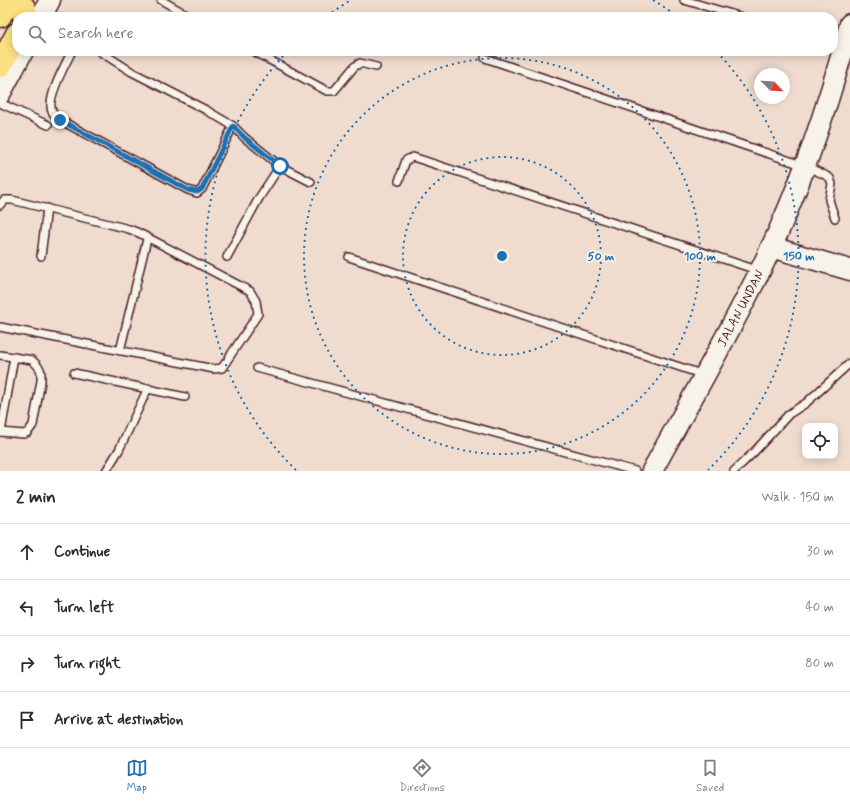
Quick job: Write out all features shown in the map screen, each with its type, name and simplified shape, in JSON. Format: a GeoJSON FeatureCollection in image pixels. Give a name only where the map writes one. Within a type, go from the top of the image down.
{"type":"FeatureCollection","features":[{"type":"Feature","properties":{"kind":"main road"},"geometry":{"type":"LineString","coordinates":[[0,16],[9,0]]}},
{"type":"Feature","properties":{"kind":"main road"},"geometry":{"type":"LineString","coordinates":[[12,0],[23,6],[25,9],[37,12]]}},
{"type":"Feature","properties":{"kind":"main road"},"geometry":{"type":"LineString","coordinates":[[0,66],[12,43]]}},
{"type":"Feature","properties":{"kind":"street","name":"JALAN UNDAN"},"geometry":{"type":"LineString","coordinates":[[652,471],[732,326],[771,247],[805,166],[824,111],[841,46],[850,24]]}},
{"type":"Feature","properties":{"kind":"street"},"geometry":{"type":"LineString","coordinates":[[0,94],[20,56]]}},
{"type":"Feature","properties":{"kind":"street"},"geometry":{"type":"LineString","coordinates":[[771,247],[850,270]]}},
{"type":"Feature","properties":{"kind":"lane"},"geometry":{"type":"LineString","coordinates":[[161,0],[183,12]]}},
{"type":"Feature","properties":{"kind":"lane"},"geometry":{"type":"LineString","coordinates":[[684,0],[725,12]]}},
{"type":"Feature","properties":{"kind":"lane"},"geometry":{"type":"LineString","coordinates":[[70,56],[53,92],[50,106],[52,113],[60,120],[188,190],[197,192],[202,189],[233,126]]}},
{"type":"Feature","properties":{"kind":"lane"},"geometry":{"type":"LineString","coordinates":[[107,56],[132,72],[206,110],[233,126],[245,138],[280,166],[311,182]]}},
{"type":"Feature","properties":{"kind":"lane"},"geometry":{"type":"LineString","coordinates":[[262,56],[327,91],[334,91],[354,67],[360,63],[376,67]]}},
{"type":"Feature","properties":{"kind":"lane"},"geometry":{"type":"LineString","coordinates":[[485,58],[805,166],[823,174],[830,178],[832,184],[829,200],[835,218]]}},
{"type":"Feature","properties":{"kind":"lane"},"geometry":{"type":"LineString","coordinates":[[0,103],[48,126]]}},
{"type":"Feature","properties":{"kind":"lane"},"geometry":{"type":"LineString","coordinates":[[399,180],[406,160],[414,157],[760,271]]}},
{"type":"Feature","properties":{"kind":"lane"},"geometry":{"type":"LineString","coordinates":[[227,257],[259,198],[280,166]]}},
{"type":"Feature","properties":{"kind":"lane"},"geometry":{"type":"LineString","coordinates":[[0,204],[4,200],[12,200],[129,229],[139,233],[147,239],[250,291],[256,301],[258,314],[222,368],[214,369],[0,327]]}},
{"type":"Feature","properties":{"kind":"lane"},"geometry":{"type":"LineString","coordinates":[[42,256],[47,208]]}},
{"type":"Feature","properties":{"kind":"lane"},"geometry":{"type":"LineString","coordinates":[[120,351],[147,239]]}},
{"type":"Feature","properties":{"kind":"lane"},"geometry":{"type":"LineString","coordinates":[[349,257],[704,376]]}},
{"type":"Feature","properties":{"kind":"lane"},"geometry":{"type":"LineString","coordinates":[[0,355],[14,357],[32,360],[41,373],[33,425],[28,432],[24,434],[0,432],[14,357]]}},
{"type":"Feature","properties":{"kind":"lane"},"geometry":{"type":"LineString","coordinates":[[734,471],[789,414],[806,403],[850,363]]}},
{"type":"Feature","properties":{"kind":"lane"},"geometry":{"type":"LineString","coordinates":[[257,368],[635,471]]}},
{"type":"Feature","properties":{"kind":"lane"},"geometry":{"type":"LineString","coordinates":[[74,372],[185,397]]}},
{"type":"Feature","properties":{"kind":"lane"},"geometry":{"type":"LineString","coordinates":[[106,471],[119,450],[148,388]]}},
{"type":"Feature","properties":{"kind":"route"},"geometry":{"type":"LineString","coordinates":[[60,120],[188,190],[197,192],[202,189],[233,126],[245,138],[280,166]]}}]}
